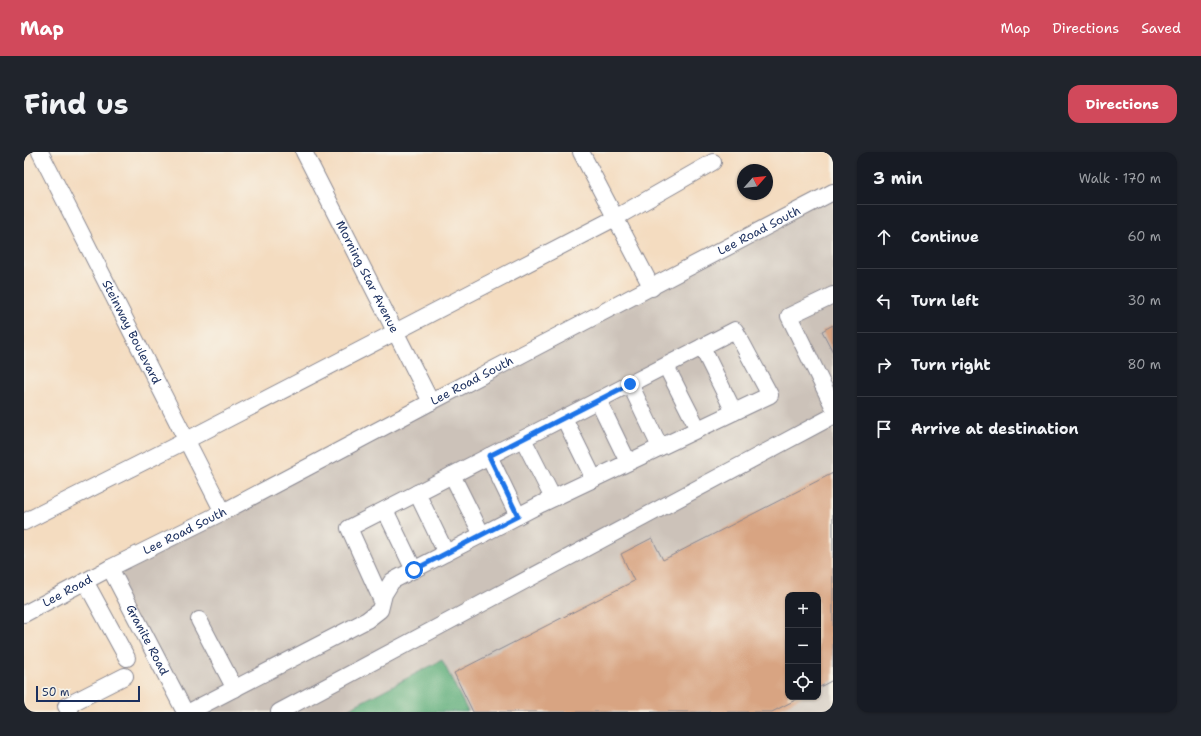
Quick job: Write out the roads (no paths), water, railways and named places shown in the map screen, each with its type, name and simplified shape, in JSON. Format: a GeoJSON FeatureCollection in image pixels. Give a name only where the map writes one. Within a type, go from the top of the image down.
{"type":"FeatureCollection","features":[{"type":"Feature","properties":{"kind":"street","name":"Steinway Boulevard"},"geometry":{"type":"LineString","coordinates":[[40,152],[223,512]]}},
{"type":"Feature","properties":{"kind":"street","name":"Morning Star Avenue"},"geometry":{"type":"LineString","coordinates":[[304,152],[431,402]]}},
{"type":"Feature","properties":{"kind":"street"},"geometry":{"type":"LineString","coordinates":[[581,152],[652,288]]}},
{"type":"Feature","properties":{"kind":"street"},"geometry":{"type":"LineString","coordinates":[[24,522],[187,440],[615,218],[713,162]]}},
{"type":"Feature","properties":{"kind":"street","name":"Lee Road South"},"geometry":{"type":"LineString","coordinates":[[110,568],[223,512],[833,192]]}},
{"type":"Feature","properties":{"kind":"street"},"geometry":{"type":"LineString","coordinates":[[833,295],[789,316],[833,406]]}},
{"type":"Feature","properties":{"kind":"street"},"geometry":{"type":"LineString","coordinates":[[189,712],[367,620],[380,610],[384,594],[392,581],[553,498],[770,395],[735,330],[349,528],[382,600]]}},
{"type":"Feature","properties":{"kind":"street"},"geometry":{"type":"LineString","coordinates":[[702,347],[734,412]]}},
{"type":"Feature","properties":{"kind":"street"},"geometry":{"type":"LineString","coordinates":[[666,366],[698,429]]}},
{"type":"Feature","properties":{"kind":"street"},"geometry":{"type":"LineString","coordinates":[[630,384],[660,447]]}},
{"type":"Feature","properties":{"kind":"street"},"geometry":{"type":"LineString","coordinates":[[598,400],[628,462]]}},
{"type":"Feature","properties":{"kind":"street"},"geometry":{"type":"LineString","coordinates":[[279,712],[833,416]]}},
{"type":"Feature","properties":{"kind":"street"},"geometry":{"type":"LineString","coordinates":[[564,418],[594,479]]}},
{"type":"Feature","properties":{"kind":"street"},"geometry":{"type":"LineString","coordinates":[[523,439],[553,498]]}},
{"type":"Feature","properties":{"kind":"street"},"geometry":{"type":"LineString","coordinates":[[489,456],[518,516]]}},
{"type":"Feature","properties":{"kind":"street"},"geometry":{"type":"LineString","coordinates":[[452,475],[482,535]]}},
{"type":"Feature","properties":{"kind":"street"},"geometry":{"type":"LineString","coordinates":[[417,493],[446,553]]}},
{"type":"Feature","properties":{"kind":"street"},"geometry":{"type":"LineString","coordinates":[[385,510],[414,570]]}},
{"type":"Feature","properties":{"kind":"street","name":"Lee Road"},"geometry":{"type":"LineString","coordinates":[[24,614],[110,568]]}},
{"type":"Feature","properties":{"kind":"street","name":"Granite Road"},"geometry":{"type":"LineString","coordinates":[[110,568],[185,712]]}},
{"type":"Feature","properties":{"kind":"street"},"geometry":{"type":"LineString","coordinates":[[86,581],[127,658]]}},
{"type":"Feature","properties":{"kind":"street"},"geometry":{"type":"LineString","coordinates":[[199,620],[235,688]]}},
{"type":"Feature","properties":{"kind":"street"},"geometry":{"type":"LineString","coordinates":[[70,712],[66,706],[125,676]]}},
{"type":"Feature","properties":{"kind":"railway"},"geometry":{"type":"LineString","coordinates":[[830,712],[833,708]]}}]}
